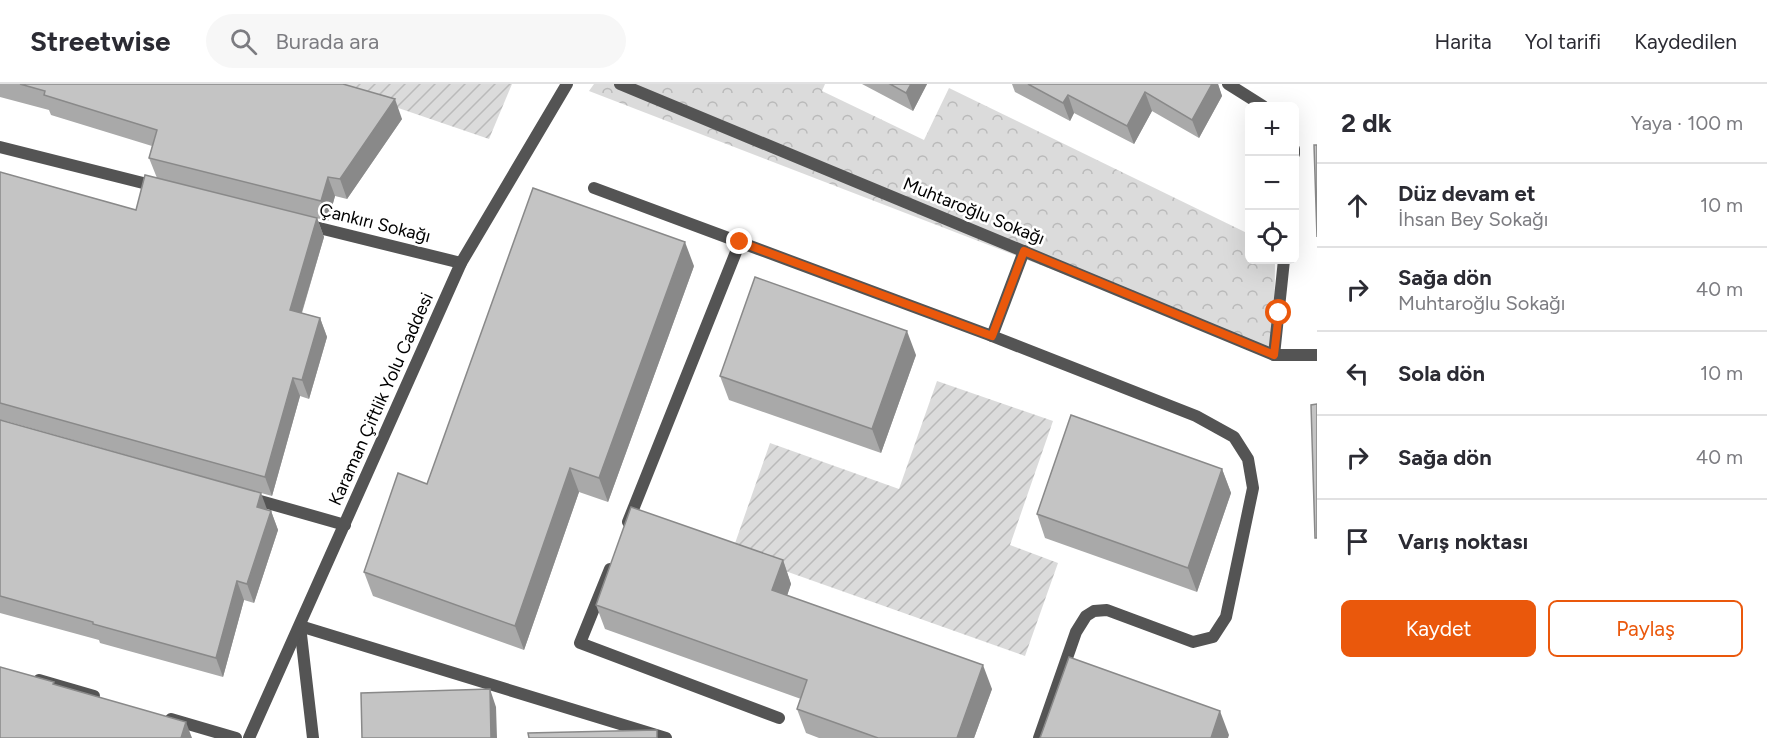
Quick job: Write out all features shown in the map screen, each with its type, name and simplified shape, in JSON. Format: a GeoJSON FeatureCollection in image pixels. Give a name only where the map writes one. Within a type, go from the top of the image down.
{"type":"FeatureCollection","features":[{"type":"Feature","properties":{"kind":"street","name":"Karaman Çiftlik Yolu Caddesi"},"geometry":{"type":"LineString","coordinates":[[249,738],[461,264],[567,84]]}},
{"type":"Feature","properties":{"kind":"street","name":"Muhtaroğlu Sokağı"},"geometry":{"type":"LineString","coordinates":[[620,84],[1274,355],[1317,355]]}},
{"type":"Feature","properties":{"kind":"street"},"geometry":{"type":"LineString","coordinates":[[1228,84],[1257,102]]}},
{"type":"Feature","properties":{"kind":"street"},"geometry":{"type":"LineString","coordinates":[[0,147],[173,191]]}},
{"type":"Feature","properties":{"kind":"street"},"geometry":{"type":"LineString","coordinates":[[594,188],[992,336],[1196,416],[1234,437],[1248,459],[1253,488],[1226,618],[1213,637],[1193,642],[1107,610],[1094,611],[1086,616],[1076,632],[1039,738]]}},
{"type":"Feature","properties":{"kind":"street","name":"Çankırı Sokağı"},"geometry":{"type":"LineString","coordinates":[[300,223],[461,264]]}},
{"type":"Feature","properties":{"kind":"street"},"geometry":{"type":"LineString","coordinates":[[622,537],[740,242]]}},
{"type":"Feature","properties":{"kind":"street"},"geometry":{"type":"LineString","coordinates":[[992,336],[1024,251]]}},
{"type":"Feature","properties":{"kind":"street"},"geometry":{"type":"LineString","coordinates":[[1274,355],[1284,264]]}},
{"type":"Feature","properties":{"kind":"street"},"geometry":{"type":"LineString","coordinates":[[242,496],[345,525]]}},
{"type":"Feature","properties":{"kind":"street"},"geometry":{"type":"LineString","coordinates":[[614,559],[580,643],[779,718]]}},
{"type":"Feature","properties":{"kind":"street"},"geometry":{"type":"LineString","coordinates":[[313,738],[300,626],[666,738]]}},
{"type":"Feature","properties":{"kind":"street"},"geometry":{"type":"LineString","coordinates":[[22,675],[101,698]]}},
{"type":"Feature","properties":{"kind":"street"},"geometry":{"type":"LineString","coordinates":[[158,715],[236,738]]}},
{"type":"Feature","properties":{"kind":"green space"},"geometry":{"type":"Polygon","coordinates":[[[328,84],[512,84],[489,139],[328,84]]]}},
{"type":"Feature","properties":{"kind":"green space"},"geometry":{"type":"Polygon","coordinates":[[[594,84],[825,84],[822,91],[924,140],[949,88],[1245,232],[1245,264],[1275,264],[1274,355],[589,91],[594,84]]]}},
{"type":"Feature","properties":{"kind":"green space"},"geometry":{"type":"Polygon","coordinates":[[[937,381],[1053,421],[1010,545],[1058,563],[1025,656],[732,552],[770,443],[899,489],[937,381]]]}},
{"type":"Feature","properties":{"kind":"building"},"geometry":{"type":"Polygon","coordinates":[[[20,84],[343,84],[395,99],[340,179],[328,177],[321,201],[149,158],[157,130],[44,95],[45,91],[20,84]]]}},
{"type":"Feature","properties":{"kind":"building"},"geometry":{"type":"Polygon","coordinates":[[[890,84],[911,84],[906,93],[890,84]]]}},
{"type":"Feature","properties":{"kind":"building"},"geometry":{"type":"Polygon","coordinates":[[[1028,84],[1212,84],[1192,120],[1145,92],[1127,126],[1068,95],[1063,103],[1028,84]]]}},
{"type":"Feature","properties":{"kind":"building"},"geometry":{"type":"Polygon","coordinates":[[[1314,145],[1317,145],[1317,237],[1314,145]]]}},
{"type":"Feature","properties":{"kind":"building"},"geometry":{"type":"Polygon","coordinates":[[[0,172],[136,210],[145,175],[317,218],[290,310],[320,318],[302,380],[293,378],[265,477],[0,403],[0,172]]]}},
{"type":"Feature","properties":{"kind":"building"},"geometry":{"type":"Polygon","coordinates":[[[533,188],[685,242],[599,478],[570,468],[515,626],[364,572],[398,473],[427,484],[533,188]]]}},
{"type":"Feature","properties":{"kind":"building"},"geometry":{"type":"Polygon","coordinates":[[[755,277],[907,331],[872,429],[720,376],[755,277]]]}},
{"type":"Feature","properties":{"kind":"building"},"geometry":{"type":"Polygon","coordinates":[[[1317,404],[1317,538],[1315,538],[1311,405],[1317,404]]]}},
{"type":"Feature","properties":{"kind":"building"},"geometry":{"type":"Polygon","coordinates":[[[1071,415],[1222,469],[1188,568],[1037,514],[1071,415]]]}},
{"type":"Feature","properties":{"kind":"building"},"geometry":{"type":"Polygon","coordinates":[[[0,420],[261,493],[257,507],[271,511],[247,584],[237,581],[216,658],[0,596],[0,420]]]}},
{"type":"Feature","properties":{"kind":"building"},"geometry":{"type":"Polygon","coordinates":[[[631,507],[783,560],[772,590],[983,665],[957,738],[878,738],[797,709],[807,680],[596,605],[631,507]]]}},
{"type":"Feature","properties":{"kind":"building"},"geometry":{"type":"Polygon","coordinates":[[[1069,657],[1220,711],[1211,738],[1040,738],[1069,657]]]}},
{"type":"Feature","properties":{"kind":"building"},"geometry":{"type":"Polygon","coordinates":[[[0,667],[186,722],[181,738],[0,738],[0,667]]]}},
{"type":"Feature","properties":{"kind":"building"},"geometry":{"type":"Polygon","coordinates":[[[490,689],[491,738],[362,738],[361,693],[490,689]]]}},
{"type":"Feature","properties":{"kind":"building"},"geometry":{"type":"Polygon","coordinates":[[[657,730],[657,738],[529,738],[528,733],[657,730]]]}},
{"type":"Feature","properties":{"kind":"route"},"geometry":{"type":"LineString","coordinates":[[740,242],[992,336],[1024,251],[1274,355],[1279,313]]}}]}
